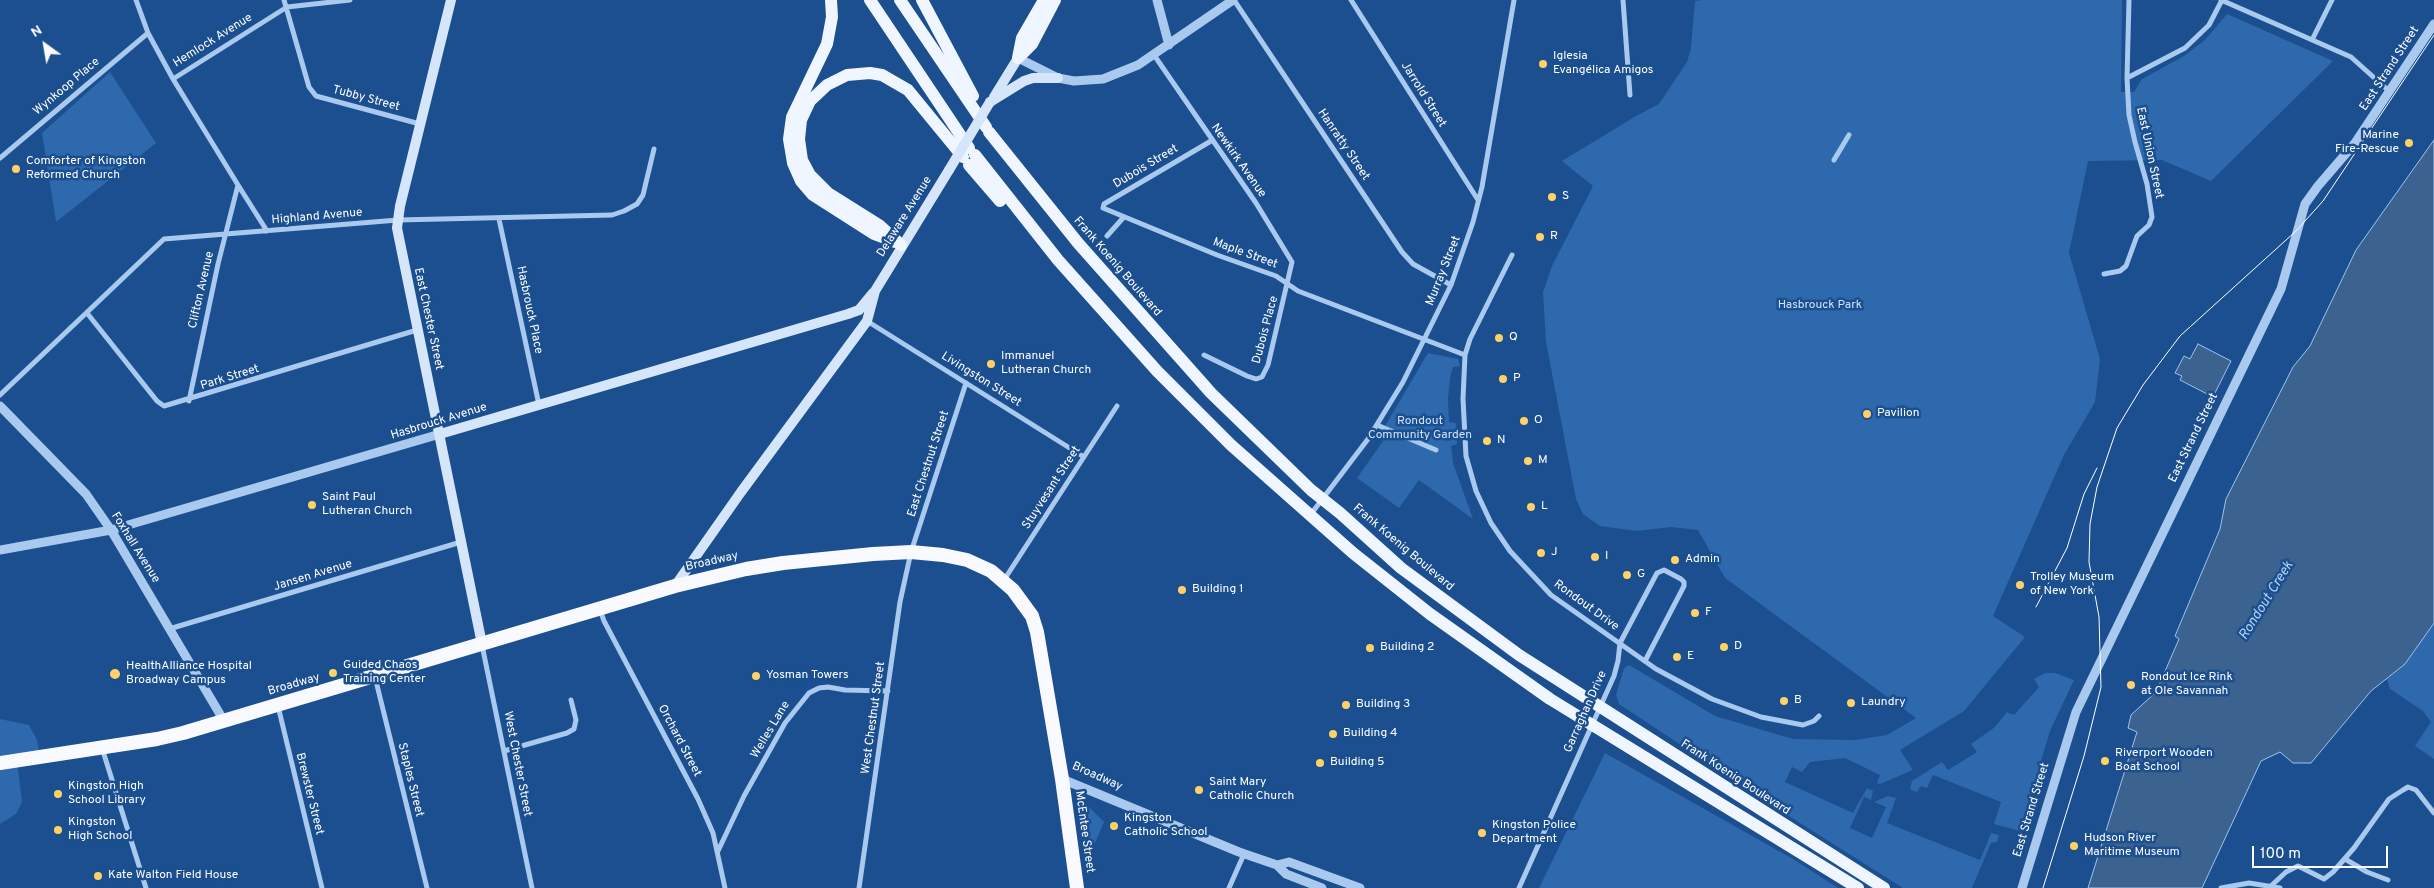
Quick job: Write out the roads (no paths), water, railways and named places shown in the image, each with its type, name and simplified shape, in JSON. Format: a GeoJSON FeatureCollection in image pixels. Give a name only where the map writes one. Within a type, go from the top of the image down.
{"type":"FeatureCollection","features":[{"type":"Feature","properties":{"kind":"highway","name":"Broadway"},"geometry":{"type":"LineString","coordinates":[[0,763],[157,739],[600,610],[675,586],[783,563],[911,552],[943,555],[966,560],[991,571],[1022,599],[1032,616],[1037,632],[1062,779]]}},
{"type":"Feature","properties":{"kind":"highway","name":"McEntee Street"},"geometry":{"type":"LineString","coordinates":[[1062,779],[1077,888]]}},
{"type":"Feature","properties":{"kind":"main road","name":"East Chester Street"},"geometry":{"type":"LineString","coordinates":[[451,0],[398,220],[400,249],[440,434],[482,644]]}},
{"type":"Feature","properties":{"kind":"main road"},"geometry":{"type":"LineString","coordinates":[[831,0],[832,17],[827,44],[792,117],[789,140],[793,163],[801,181],[813,196],[874,234],[901,245]]}},
{"type":"Feature","properties":{"kind":"main road"},"geometry":{"type":"LineString","coordinates":[[870,0],[969,156]]}},
{"type":"Feature","properties":{"kind":"main road"},"geometry":{"type":"LineString","coordinates":[[900,0],[988,127]]}},
{"type":"Feature","properties":{"kind":"main road"},"geometry":{"type":"LineString","coordinates":[[922,0],[988,127]]}},
{"type":"Feature","properties":{"kind":"main road"},"geometry":{"type":"LineString","coordinates":[[1018,58],[1022,38],[1044,0]]}},
{"type":"Feature","properties":{"kind":"main road"},"geometry":{"type":"LineString","coordinates":[[1018,58],[1032,44],[1055,0]]}},
{"type":"Feature","properties":{"kind":"main road","name":"Delaware Avenue"},"geometry":{"type":"LineString","coordinates":[[675,586],[741,492],[867,321],[875,291],[901,245],[1018,58]]}},
{"type":"Feature","properties":{"kind":"main road"},"geometry":{"type":"LineString","coordinates":[[901,245],[879,225],[828,193],[810,175],[802,160],[798,139],[801,120],[810,101],[826,85],[847,75],[870,73],[882,76],[908,90],[969,156],[1058,260],[1170,384],[1232,445],[1310,516],[1430,614],[1510,672],[1592,726],[1858,888]]}},
{"type":"Feature","properties":{"kind":"main road"},"geometry":{"type":"LineString","coordinates":[[990,102],[1024,81],[1033,78],[1058,78]]}},
{"type":"Feature","properties":{"kind":"main road","name":"Frank Koenig Boulevard"},"geometry":{"type":"LineString","coordinates":[[988,127],[998,143],[1078,243],[1175,355],[1247,430],[1311,490],[1402,568],[1519,654],[1884,888]]}},
{"type":"Feature","properties":{"kind":"main road","name":"Hasbrouck Avenue"},"geometry":{"type":"LineString","coordinates":[[440,434],[848,314],[859,310],[875,291]]}},
{"type":"Feature","properties":{"kind":"street"},"geometry":{"type":"LineString","coordinates":[[136,0],[148,33],[173,78],[267,231]]}},
{"type":"Feature","properties":{"kind":"street","name":"Tubby Street"},"geometry":{"type":"LineString","coordinates":[[284,0],[309,87],[316,96],[421,124]]}},
{"type":"Feature","properties":{"kind":"street","name":"Hemlock Avenue"},"geometry":{"type":"LineString","coordinates":[[173,78],[287,7],[350,0]]}},
{"type":"Feature","properties":{"kind":"street"},"geometry":{"type":"LineString","coordinates":[[1157,0],[1169,45]]}},
{"type":"Feature","properties":{"kind":"street"},"geometry":{"type":"LineString","coordinates":[[1018,58],[1058,78],[1074,81],[1103,79],[1133,67],[1154,55],[1233,0]]}},
{"type":"Feature","properties":{"kind":"street","name":"Hanratty Street"},"geometry":{"type":"LineString","coordinates":[[1233,0],[1402,252],[1414,264],[1451,284]]}},
{"type":"Feature","properties":{"kind":"street","name":"Jarrold Street"},"geometry":{"type":"LineString","coordinates":[[1352,0],[1478,200]]}},
{"type":"Feature","properties":{"kind":"street","name":"Murray Street"},"geometry":{"type":"LineString","coordinates":[[1310,516],[1324,500],[1377,425],[1403,382],[1451,284],[1473,222],[1478,200],[1496,116],[1514,0]]}},
{"type":"Feature","properties":{"kind":"street"},"geometry":{"type":"LineString","coordinates":[[1623,0],[1630,95]]}},
{"type":"Feature","properties":{"kind":"street"},"geometry":{"type":"LineString","coordinates":[[2129,0],[2127,78],[2185,48],[2208,25],[2222,0],[2351,57],[2390,92]]}},
{"type":"Feature","properties":{"kind":"street"},"geometry":{"type":"LineString","coordinates":[[2312,40],[2332,0]]}},
{"type":"Feature","properties":{"kind":"street","name":"East Strand Street"},"geometry":{"type":"LineString","coordinates":[[2022,888],[2076,712],[2281,289],[2305,204],[2355,143],[2434,24]]}},
{"type":"Feature","properties":{"kind":"street","name":"Wynkoop Place"},"geometry":{"type":"LineString","coordinates":[[0,158],[148,33]]}},
{"type":"Feature","properties":{"kind":"street","name":"Newkirk Avenue"},"geometry":{"type":"LineString","coordinates":[[1154,55],[1256,203],[1290,258],[1292,267],[1288,284]]}},
{"type":"Feature","properties":{"kind":"street","name":"East Union Street"},"geometry":{"type":"LineString","coordinates":[[2104,274],[2120,271],[2126,266],[2137,236],[2149,224],[2152,217],[2147,184],[2131,124],[2127,78]]}},
{"type":"Feature","properties":{"kind":"street"},"geometry":{"type":"LineString","coordinates":[[1834,160],[1849,135]]}},
{"type":"Feature","properties":{"kind":"street","name":"Dubois Street"},"geometry":{"type":"LineString","coordinates":[[1111,213],[1103,208],[1104,204],[1211,140]]}},
{"type":"Feature","properties":{"kind":"street","name":"Highland Avenue"},"geometry":{"type":"LineString","coordinates":[[0,395],[164,239],[398,220],[612,215],[637,204],[643,195],[654,149]]}},
{"type":"Feature","properties":{"kind":"street","name":"Clifton Avenue"},"geometry":{"type":"LineString","coordinates":[[189,400],[238,185]]}},
{"type":"Feature","properties":{"kind":"street","name":"Maple Street"},"geometry":{"type":"LineString","coordinates":[[1111,213],[1276,276],[1298,291],[1425,340]]}},
{"type":"Feature","properties":{"kind":"street"},"geometry":{"type":"LineString","coordinates":[[1107,236],[1123,218]]}},
{"type":"Feature","properties":{"kind":"street","name":"Hasbrouck Place"},"geometry":{"type":"LineString","coordinates":[[499,219],[539,405]]}},
{"type":"Feature","properties":{"kind":"street","name":"Rondout Drive"},"geometry":{"type":"LineString","coordinates":[[1512,255],[1470,340],[1465,355],[1463,399],[1466,456],[1476,491],[1491,523],[1510,550],[1551,595],[1656,670],[1712,699],[1761,717],[1803,725],[1814,721],[1820,716]]}},
{"type":"Feature","properties":{"kind":"street","name":"Dubois Place"},"geometry":{"type":"LineString","coordinates":[[1204,355],[1247,376],[1260,379],[1268,365],[1288,284]]}},
{"type":"Feature","properties":{"kind":"street","name":"Park Street"},"geometry":{"type":"LineString","coordinates":[[86,313],[157,401],[164,406],[417,330]]}},
{"type":"Feature","properties":{"kind":"street","name":"Livingston Street"},"geometry":{"type":"LineString","coordinates":[[867,321],[1084,457]]}},
{"type":"Feature","properties":{"kind":"street"},"geometry":{"type":"LineString","coordinates":[[1425,340],[1465,355]]}},
{"type":"Feature","properties":{"kind":"street","name":"East Chestnut Street"},"geometry":{"type":"LineString","coordinates":[[911,552],[966,383]]}},
{"type":"Feature","properties":{"kind":"street","name":"Foxhall Avenue"},"geometry":{"type":"LineString","coordinates":[[0,406],[86,494],[111,530],[224,721]]}},
{"type":"Feature","properties":{"kind":"street","name":"Stuyvesant Street"},"geometry":{"type":"LineString","coordinates":[[1003,581],[1117,406]]}},
{"type":"Feature","properties":{"kind":"street"},"geometry":{"type":"LineString","coordinates":[[1377,425],[1436,450]]}},
{"type":"Feature","properties":{"kind":"street","name":"Hasbrouck Avenue"},"geometry":{"type":"LineString","coordinates":[[0,550],[111,530],[440,434]]}},
{"type":"Feature","properties":{"kind":"street","name":"Jansen Avenue"},"geometry":{"type":"LineString","coordinates":[[169,629],[462,542]]}},
{"type":"Feature","properties":{"kind":"street","name":"West Chestnut Street"},"geometry":{"type":"LineString","coordinates":[[859,888],[900,602],[911,552]]}},
{"type":"Feature","properties":{"kind":"street","name":"Garraghan Drive"},"geometry":{"type":"LineString","coordinates":[[1520,888],[1600,707],[1618,661],[1620,643],[1657,573],[1664,570],[1681,578],[1684,586],[1645,661]]}},
{"type":"Feature","properties":{"kind":"street","name":"Orchard Street"},"geometry":{"type":"LineString","coordinates":[[600,610],[604,621],[698,799],[713,833],[725,888]]}},
{"type":"Feature","properties":{"kind":"street","name":"West Chester Street"},"geometry":{"type":"LineString","coordinates":[[482,644],[532,888]]}},
{"type":"Feature","properties":{"kind":"street","name":"Staples Street"},"geometry":{"type":"LineString","coordinates":[[375,676],[427,888]]}},
{"type":"Feature","properties":{"kind":"street","name":"Welles Lane"},"geometry":{"type":"LineString","coordinates":[[718,851],[744,796],[785,723],[809,692],[828,687],[845,690],[888,691]]}},
{"type":"Feature","properties":{"kind":"street"},"geometry":{"type":"LineString","coordinates":[[504,750],[567,733],[574,729],[576,720],[571,700]]}},
{"type":"Feature","properties":{"kind":"street","name":"Brewster Street"},"geometry":{"type":"LineString","coordinates":[[278,705],[322,888]]}},
{"type":"Feature","properties":{"kind":"street"},"geometry":{"type":"LineString","coordinates":[[102,747],[146,888]]}},
{"type":"Feature","properties":{"kind":"street","name":"Broadway"},"geometry":{"type":"LineString","coordinates":[[1062,779],[1244,854],[1277,865],[1286,874],[1322,888]]}},
{"type":"Feature","properties":{"kind":"street"},"geometry":{"type":"LineString","coordinates":[[2272,885],[2286,872],[2298,866],[2324,879],[2345,859],[2389,799],[2408,787],[2416,790],[2434,813]]}},
{"type":"Feature","properties":{"kind":"street"},"geometry":{"type":"LineString","coordinates":[[1229,888],[1244,854]]}},
{"type":"Feature","properties":{"kind":"street"},"geometry":{"type":"LineString","coordinates":[[2345,859],[2367,872],[2388,880]]}},
{"type":"Feature","properties":{"kind":"street","name":"Broadway"},"geometry":{"type":"LineString","coordinates":[[1277,865],[1289,862],[1360,888]]}},
{"type":"Feature","properties":{"kind":"street"},"geometry":{"type":"LineString","coordinates":[[2221,888],[2249,883],[2272,885],[2280,888]]}},
{"type":"Feature","properties":{"kind":"water","name":"Rondout Creek"},"geometry":{"type":"Polygon","coordinates":[[[2434,140],[2434,623],[2405,664],[2371,691],[2311,763],[2293,763],[2280,752],[2261,761],[2202,888],[2088,888],[2137,732],[2128,728],[2131,715],[2156,692],[2179,639],[2175,636],[2220,529],[2226,499],[2293,367],[2310,346],[2356,250],[2434,140]]]}},
{"type":"Feature","properties":{"kind":"water"},"geometry":{"type":"Polygon","coordinates":[[[2198,344],[2231,361],[2213,397],[2180,380],[2182,376],[2175,373],[2184,356],[2190,359],[2198,344]]]}},
{"type":"Feature","properties":{"kind":"tram line"},"geometry":{"type":"LineString","coordinates":[[2043,888],[2084,756],[2101,687],[2099,617],[2089,562],[2090,524],[2097,487],[2117,428],[2143,385],[2180,336],[2296,231],[2323,201],[2434,35]]}},
{"type":"Feature","properties":{"kind":"tram line"},"geometry":{"type":"LineString","coordinates":[[2036,607],[2067,548],[2084,494],[2097,468]]}},
{"type":"Feature","properties":{"kind":"place","name":"Iglesia Evangélica Amigos"},"geometry":{"type":"Point","coordinates":[1543,64]}},
{"type":"Feature","properties":{"kind":"place","name":"Marine Fire-Rescue"},"geometry":{"type":"Point","coordinates":[2409,143]}},
{"type":"Feature","properties":{"kind":"place","name":"Comforter of Kingston Reformed Church"},"geometry":{"type":"Point","coordinates":[16,169]}},
{"type":"Feature","properties":{"kind":"place","name":"S"},"geometry":{"type":"Point","coordinates":[1552,197]}},
{"type":"Feature","properties":{"kind":"place","name":"R"},"geometry":{"type":"Point","coordinates":[1540,237]}},
{"type":"Feature","properties":{"kind":"place","name":"Q"},"geometry":{"type":"Point","coordinates":[1499,338]}},
{"type":"Feature","properties":{"kind":"place","name":"Immanuel Lutheran Church"},"geometry":{"type":"Point","coordinates":[991,364]}},
{"type":"Feature","properties":{"kind":"place","name":"P"},"geometry":{"type":"Point","coordinates":[1503,379]}},
{"type":"Feature","properties":{"kind":"place","name":"Pavilion"},"geometry":{"type":"Point","coordinates":[1867,414]}},
{"type":"Feature","properties":{"kind":"place","name":"O"},"geometry":{"type":"Point","coordinates":[1524,421]}},
{"type":"Feature","properties":{"kind":"place","name":"N"},"geometry":{"type":"Point","coordinates":[1487,441]}},
{"type":"Feature","properties":{"kind":"place","name":"M"},"geometry":{"type":"Point","coordinates":[1528,461]}},
{"type":"Feature","properties":{"kind":"place","name":"Saint Paul Lutheran Church"},"geometry":{"type":"Point","coordinates":[312,505]}},
{"type":"Feature","properties":{"kind":"place","name":"L"},"geometry":{"type":"Point","coordinates":[1531,507]}},
{"type":"Feature","properties":{"kind":"place","name":"J"},"geometry":{"type":"Point","coordinates":[1541,553]}},
{"type":"Feature","properties":{"kind":"place","name":"I"},"geometry":{"type":"Point","coordinates":[1595,557]}},
{"type":"Feature","properties":{"kind":"place","name":"Admin"},"geometry":{"type":"Point","coordinates":[1675,560]}},
{"type":"Feature","properties":{"kind":"place","name":"G"},"geometry":{"type":"Point","coordinates":[1627,575]}},
{"type":"Feature","properties":{"kind":"place","name":"Trolley Museum of New York"},"geometry":{"type":"Point","coordinates":[2020,585]}},
{"type":"Feature","properties":{"kind":"place","name":"Building 1"},"geometry":{"type":"Point","coordinates":[1182,590]}},
{"type":"Feature","properties":{"kind":"place","name":"F"},"geometry":{"type":"Point","coordinates":[1695,613]}},
{"type":"Feature","properties":{"kind":"place","name":"D"},"geometry":{"type":"Point","coordinates":[1724,647]}},
{"type":"Feature","properties":{"kind":"place","name":"Building 2"},"geometry":{"type":"Point","coordinates":[1370,648]}},
{"type":"Feature","properties":{"kind":"place","name":"E"},"geometry":{"type":"Point","coordinates":[1677,657]}},
{"type":"Feature","properties":{"kind":"place","name":"Guided Chaos Training Center"},"geometry":{"type":"Point","coordinates":[333,673]}},
{"type":"Feature","properties":{"kind":"place","name":"HealthAlliance Hospital Broadway Campus"},"geometry":{"type":"Point","coordinates":[115,674]}},
{"type":"Feature","properties":{"kind":"place","name":"Yosman Towers"},"geometry":{"type":"Point","coordinates":[756,676]}},
{"type":"Feature","properties":{"kind":"place","name":"Rondout Ice Rink at Ole Savannah"},"geometry":{"type":"Point","coordinates":[2131,685]}},
{"type":"Feature","properties":{"kind":"place","name":"B"},"geometry":{"type":"Point","coordinates":[1784,701]}},
{"type":"Feature","properties":{"kind":"place","name":"Laundry"},"geometry":{"type":"Point","coordinates":[1851,703]}},
{"type":"Feature","properties":{"kind":"place","name":"Building 3"},"geometry":{"type":"Point","coordinates":[1346,705]}},
{"type":"Feature","properties":{"kind":"place","name":"Building 4"},"geometry":{"type":"Point","coordinates":[1333,734]}},
{"type":"Feature","properties":{"kind":"place","name":"Riverport Wooden Boat School"},"geometry":{"type":"Point","coordinates":[2105,761]}},
{"type":"Feature","properties":{"kind":"place","name":"Building 5"},"geometry":{"type":"Point","coordinates":[1320,763]}},
{"type":"Feature","properties":{"kind":"place","name":"Saint Mary Catholic Church"},"geometry":{"type":"Point","coordinates":[1199,790]}},
{"type":"Feature","properties":{"kind":"place","name":"Kingston High School Library"},"geometry":{"type":"Point","coordinates":[58,794]}},
{"type":"Feature","properties":{"kind":"place","name":"Kingston Catholic School"},"geometry":{"type":"Point","coordinates":[1114,826]}},
{"type":"Feature","properties":{"kind":"place","name":"Kingston High School"},"geometry":{"type":"Point","coordinates":[58,830]}},
{"type":"Feature","properties":{"kind":"place","name":"Kingston Police Department"},"geometry":{"type":"Point","coordinates":[1482,833]}},
{"type":"Feature","properties":{"kind":"place","name":"Hudson River Maritime Museum"},"geometry":{"type":"Point","coordinates":[2074,846]}},
{"type":"Feature","properties":{"kind":"place","name":"Kate Walton Field House"},"geometry":{"type":"Point","coordinates":[98,876]}},
{"type":"Feature","properties":{"kind":"park label","name":"Hasbrouck Park"},"geometry":{"type":"Point","coordinates":[1820,306]}},
{"type":"Feature","properties":{"kind":"park label","name":"Rondout Community Garden"},"geometry":{"type":"Point","coordinates":[1420,429]}}]}
